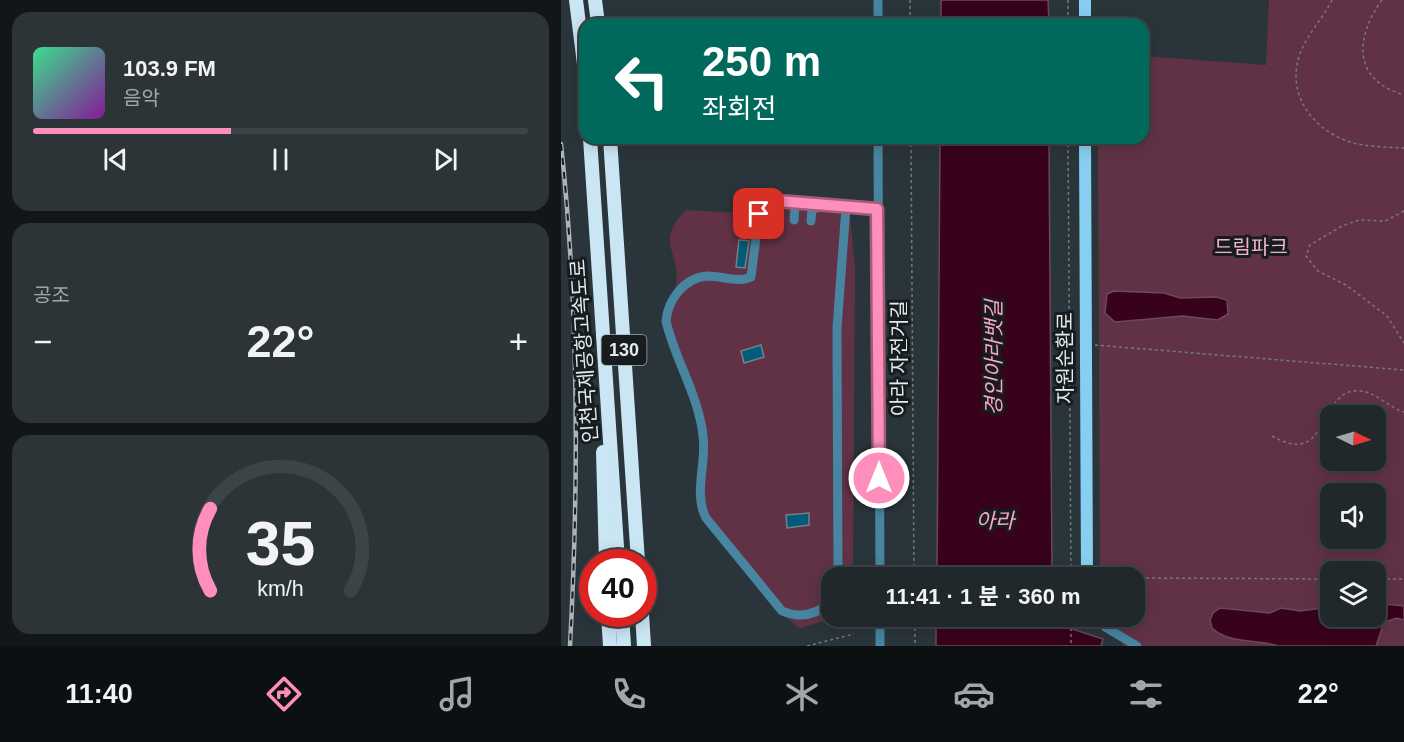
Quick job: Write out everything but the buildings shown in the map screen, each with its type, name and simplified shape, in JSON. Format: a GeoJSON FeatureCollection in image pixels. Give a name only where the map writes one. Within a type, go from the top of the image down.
{"type":"FeatureCollection","features":[{"type":"Feature","properties":{"kind":"highway"},"geometry":{"type":"LineString","coordinates":[[576,0],[579,24]]}},
{"type":"Feature","properties":{"kind":"highway"},"geometry":{"type":"LineString","coordinates":[[595,0],[597,18]]}},
{"type":"Feature","properties":{"kind":"highway","name":"인천국제공항고속도로"},"geometry":{"type":"LineString","coordinates":[[590,144],[617,549]]}},
{"type":"Feature","properties":{"kind":"highway","name":"인천국제공항고속도로"},"geometry":{"type":"LineString","coordinates":[[610,144],[637,549]]}},
{"type":"Feature","properties":{"kind":"highway"},"geometry":{"type":"LineString","coordinates":[[605,549],[602,472],[607,405]]}},
{"type":"Feature","properties":{"kind":"highway"},"geometry":{"type":"LineString","coordinates":[[623,627],[624,646]]}},
{"type":"Feature","properties":{"kind":"highway"},"geometry":{"type":"LineString","coordinates":[[643,627],[644,646]]}},
{"type":"Feature","properties":{"kind":"main road"},"geometry":{"type":"LineString","coordinates":[[1085,0],[1085,18]]}},
{"type":"Feature","properties":{"kind":"main road","name":"자원순환로"},"geometry":{"type":"LineString","coordinates":[[1085,144],[1087,567]]}},
{"type":"Feature","properties":{"kind":"street"},"geometry":{"type":"LineString","coordinates":[[878,0],[878,18]]}},
{"type":"Feature","properties":{"kind":"street"},"geometry":{"type":"LineString","coordinates":[[878,144],[880,567]]}},
{"type":"Feature","properties":{"kind":"street"},"geometry":{"type":"LineString","coordinates":[[821,609],[805,615],[782,611],[700,508],[704,457],[701,421],[666,321],[669,306],[687,284],[709,276],[751,278],[758,219],[764,206],[778,201],[877,209]]}},
{"type":"Feature","properties":{"kind":"street"},"geometry":{"type":"LineString","coordinates":[[794,220],[795,206],[810,205]]}},
{"type":"Feature","properties":{"kind":"street"},"geometry":{"type":"LineString","coordinates":[[810,205],[811,221]]}},
{"type":"Feature","properties":{"kind":"street"},"geometry":{"type":"LineString","coordinates":[[838,567],[837,328],[846,207]]}},
{"type":"Feature","properties":{"kind":"street"},"geometry":{"type":"LineString","coordinates":[[880,627],[880,646]]}},
{"type":"Feature","properties":{"kind":"street"},"geometry":{"type":"LineString","coordinates":[[1105,627],[1137,646]]}},
{"type":"Feature","properties":{"kind":"path"},"geometry":{"type":"LineString","coordinates":[[910,0],[910,18]]}},
{"type":"Feature","properties":{"kind":"path"},"geometry":{"type":"LineString","coordinates":[[1068,0],[1068,18]]}},
{"type":"Feature","properties":{"kind":"path"},"geometry":{"type":"LineString","coordinates":[[1332,0],[1301,51],[1296,71],[1297,94],[1315,122],[1331,134],[1355,143],[1404,148]]}},
{"type":"Feature","properties":{"kind":"path"},"geometry":{"type":"LineString","coordinates":[[1382,0],[1370,16],[1362,44],[1366,69],[1390,91],[1404,95]]}},
{"type":"Feature","properties":{"kind":"path","name":"아라 자전거길"},"geometry":{"type":"LineString","coordinates":[[911,144],[914,567]]}},
{"type":"Feature","properties":{"kind":"path"},"geometry":{"type":"LineString","coordinates":[[1068,144],[1071,567]]}},
{"type":"Feature","properties":{"kind":"path"},"geometry":{"type":"LineString","coordinates":[[1404,211],[1385,220],[1359,220],[1342,226],[1310,245],[1306,256],[1317,271],[1346,285],[1387,316],[1404,343]]}},
{"type":"Feature","properties":{"kind":"path"},"geometry":{"type":"LineString","coordinates":[[1085,344],[1404,370]]}},
{"type":"Feature","properties":{"kind":"path"},"geometry":{"type":"LineString","coordinates":[[1272,436],[1292,444],[1307,441],[1318,434],[1343,397],[1353,391],[1374,395],[1404,412]]}},
{"type":"Feature","properties":{"kind":"path"},"geometry":{"type":"LineString","coordinates":[[1145,578],[1320,579]]}},
{"type":"Feature","properties":{"kind":"path"},"geometry":{"type":"LineString","coordinates":[[1386,579],[1404,579]]}},
{"type":"Feature","properties":{"kind":"path"},"geometry":{"type":"LineString","coordinates":[[915,627],[915,646]]}},
{"type":"Feature","properties":{"kind":"path"},"geometry":{"type":"LineString","coordinates":[[1071,627],[1071,646]]}},
{"type":"Feature","properties":{"kind":"path"},"geometry":{"type":"LineString","coordinates":[[807,646],[854,634]]}},
{"type":"Feature","properties":{"kind":"green space","name":"드림파크"},"geometry":{"type":"Polygon","coordinates":[[[1269,0],[1404,0],[1404,646],[1123,646],[1116,627],[1145,627],[1145,567],[1100,567],[1098,144],[1149,144],[1149,56],[1266,65],[1269,0]]]}},
{"type":"Feature","properties":{"kind":"green space"},"geometry":{"type":"Polygon","coordinates":[[[849,204],[855,269],[853,567],[821,567],[821,622],[800,628],[778,608],[744,570],[702,516],[697,493],[702,452],[698,419],[688,385],[663,320],[675,289],[677,277],[671,249],[671,232],[686,210],[757,214],[763,205],[849,204]]]}},
{"type":"Feature","properties":{"kind":"water"},"geometry":{"type":"Polygon","coordinates":[[[941,0],[1048,0],[1049,18],[941,18],[941,0]]]}},
{"type":"Feature","properties":{"kind":"water","name":"아라"},"geometry":{"type":"Polygon","coordinates":[[[940,144],[1049,144],[1052,567],[937,567],[940,144]]]}},
{"type":"Feature","properties":{"kind":"water"},"geometry":{"type":"Polygon","coordinates":[[[1114,291],[1164,293],[1180,298],[1216,297],[1227,300],[1228,314],[1218,320],[1183,316],[1115,322],[1105,313],[1107,294],[1114,291]]]}},
{"type":"Feature","properties":{"kind":"water"},"geometry":{"type":"Polygon","coordinates":[[[1386,604],[1404,606],[1404,620],[1397,618],[1386,621],[1386,604]]]}},
{"type":"Feature","properties":{"kind":"water"},"geometry":{"type":"Polygon","coordinates":[[[1220,608],[1270,613],[1281,608],[1300,611],[1320,608],[1320,627],[1382,627],[1376,646],[1278,646],[1226,637],[1212,628],[1210,620],[1213,613],[1220,608]]]}},
{"type":"Feature","properties":{"kind":"water"},"geometry":{"type":"Polygon","coordinates":[[[936,627],[1066,627],[1103,639],[1101,646],[936,646],[936,627]]]}},
{"type":"Feature","properties":{"kind":"railway"},"geometry":{"type":"LineString","coordinates":[[561,144],[571,269],[576,395],[575,520],[570,646]]}},
{"type":"Feature","properties":{"kind":"route"},"geometry":{"type":"LineString","coordinates":[[759,214],[764,206],[778,201],[877,209],[879,478]]}},
{"type":"Feature","properties":{"kind":"water label","name":"경인아라뱃길"},"geometry":{"type":"Point","coordinates":[993,358]}}]}
